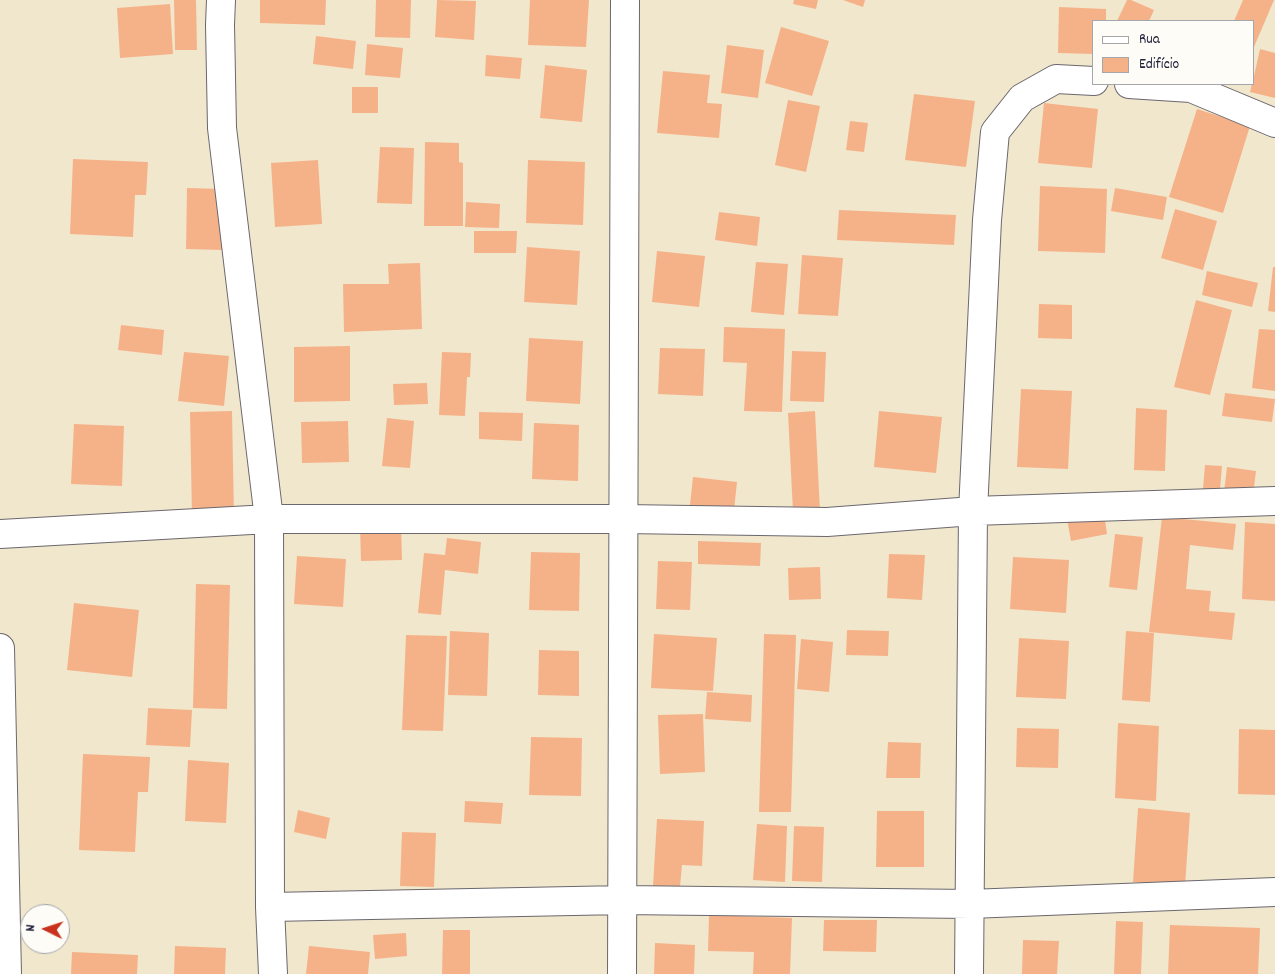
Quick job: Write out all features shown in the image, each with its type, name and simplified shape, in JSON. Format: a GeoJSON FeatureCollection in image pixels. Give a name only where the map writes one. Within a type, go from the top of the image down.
{"type":"FeatureCollection","features":[{"type":"Feature","properties":{"kind":"street"},"geometry":{"type":"LineString","coordinates":[[221,0],[222,128],[269,519],[270,907],[273,974]]}},
{"type":"Feature","properties":{"kind":"street"},"geometry":{"type":"LineString","coordinates":[[622,974],[625,0]]}},
{"type":"Feature","properties":{"kind":"street"},"geometry":{"type":"LineString","coordinates":[[969,974],[973,511],[987,220],[995,132],[1022,98],[1056,79],[1092,82]]}},
{"type":"Feature","properties":{"kind":"street"},"geometry":{"type":"LineString","coordinates":[[1144,85],[1191,88],[1275,123]]}},
{"type":"Feature","properties":{"kind":"street"},"geometry":{"type":"LineString","coordinates":[[0,534],[269,519],[624,519],[827,522],[973,511],[1275,501]]}},
{"type":"Feature","properties":{"kind":"street"},"geometry":{"type":"LineString","coordinates":[[0,648],[7,974]]}},
{"type":"Feature","properties":{"kind":"street"},"geometry":{"type":"LineString","coordinates":[[270,907],[623,900],[970,904],[1275,892]]}},
{"type":"Feature","properties":{"kind":"building"},"geometry":{"type":"Polygon","coordinates":[[[174,0],[196,0],[197,50],[175,50],[174,0]]]}},
{"type":"Feature","properties":{"kind":"building"},"geometry":{"type":"Polygon","coordinates":[[[260,0],[326,0],[325,25],[260,23],[260,0]]]}},
{"type":"Feature","properties":{"kind":"building"},"geometry":{"type":"Polygon","coordinates":[[[376,0],[411,0],[410,38],[375,37],[376,0]]]}},
{"type":"Feature","properties":{"kind":"building"},"geometry":{"type":"Polygon","coordinates":[[[437,0],[476,1],[474,40],[435,37],[437,0]]]}},
{"type":"Feature","properties":{"kind":"building"},"geometry":{"type":"Polygon","coordinates":[[[530,0],[589,0],[586,47],[528,45],[530,0]]]}},
{"type":"Feature","properties":{"kind":"building"},"geometry":{"type":"Polygon","coordinates":[[[794,0],[818,0],[816,9],[793,4],[794,0]]]}},
{"type":"Feature","properties":{"kind":"building"},"geometry":{"type":"Polygon","coordinates":[[[843,0],[865,0],[863,7],[843,0]]]}},
{"type":"Feature","properties":{"kind":"building"},"geometry":{"type":"Polygon","coordinates":[[[1127,0],[1154,10],[1149,20],[1117,20],[1127,0]]]}},
{"type":"Feature","properties":{"kind":"building"},"geometry":{"type":"Polygon","coordinates":[[[1243,0],[1274,0],[1255,45],[1255,20],[1234,20],[1243,0]]]}},
{"type":"Feature","properties":{"kind":"building"},"geometry":{"type":"Polygon","coordinates":[[[170,4],[173,54],[120,58],[117,8],[170,4]]]}},
{"type":"Feature","properties":{"kind":"building"},"geometry":{"type":"Polygon","coordinates":[[[1059,7],[1106,9],[1106,20],[1092,20],[1092,54],[1058,53],[1059,7]]]}},
{"type":"Feature","properties":{"kind":"building"},"geometry":{"type":"Polygon","coordinates":[[[781,27],[829,41],[812,96],[765,83],[781,27]]]}},
{"type":"Feature","properties":{"kind":"building"},"geometry":{"type":"Polygon","coordinates":[[[316,36],[356,41],[353,69],[313,64],[316,36]]]}},
{"type":"Feature","properties":{"kind":"building"},"geometry":{"type":"Polygon","coordinates":[[[367,44],[403,48],[400,78],[365,75],[367,44]]]}},
{"type":"Feature","properties":{"kind":"building"},"geometry":{"type":"Polygon","coordinates":[[[727,45],[764,50],[758,98],[721,93],[727,45]]]}},
{"type":"Feature","properties":{"kind":"building"},"geometry":{"type":"Polygon","coordinates":[[[1260,49],[1275,53],[1275,98],[1250,92],[1252,85],[1255,85],[1255,72],[1260,49]]]}},
{"type":"Feature","properties":{"kind":"building"},"geometry":{"type":"Polygon","coordinates":[[[486,55],[522,58],[520,79],[485,76],[486,55]]]}},
{"type":"Feature","properties":{"kind":"building"},"geometry":{"type":"Polygon","coordinates":[[[545,65],[587,70],[582,122],[540,118],[545,65]]]}},
{"type":"Feature","properties":{"kind":"building"},"geometry":{"type":"Polygon","coordinates":[[[663,71],[710,75],[707,103],[722,104],[719,138],[657,133],[663,71]]]}},
{"type":"Feature","properties":{"kind":"building"},"geometry":{"type":"Polygon","coordinates":[[[352,87],[378,87],[378,113],[352,113],[352,87]]]}},
{"type":"Feature","properties":{"kind":"building"},"geometry":{"type":"Polygon","coordinates":[[[914,94],[975,101],[966,167],[905,160],[914,94]]]}},
{"type":"Feature","properties":{"kind":"building"},"geometry":{"type":"Polygon","coordinates":[[[788,100],[820,106],[806,172],[775,165],[788,100]]]}},
{"type":"Feature","properties":{"kind":"building"},"geometry":{"type":"Polygon","coordinates":[[[1044,103],[1098,109],[1092,168],[1038,163],[1044,103]]]}},
{"type":"Feature","properties":{"kind":"building"},"geometry":{"type":"Polygon","coordinates":[[[1197,109],[1250,126],[1223,213],[1169,197],[1197,109]]]}},
{"type":"Feature","properties":{"kind":"building"},"geometry":{"type":"Polygon","coordinates":[[[850,121],[868,123],[864,152],[846,150],[850,121]]]}},
{"type":"Feature","properties":{"kind":"building"},"geometry":{"type":"Polygon","coordinates":[[[425,142],[459,143],[459,162],[463,163],[463,226],[424,226],[425,142]]]}},
{"type":"Feature","properties":{"kind":"building"},"geometry":{"type":"Polygon","coordinates":[[[380,147],[414,148],[412,204],[377,203],[380,147]]]}},
{"type":"Feature","properties":{"kind":"building"},"geometry":{"type":"Polygon","coordinates":[[[73,159],[148,162],[146,195],[135,195],[133,237],[70,234],[73,159]]]}},
{"type":"Feature","properties":{"kind":"building"},"geometry":{"type":"Polygon","coordinates":[[[318,160],[322,224],[275,227],[271,163],[318,160]]]}},
{"type":"Feature","properties":{"kind":"building"},"geometry":{"type":"Polygon","coordinates":[[[528,160],[585,162],[583,225],[526,223],[528,160]]]}},
{"type":"Feature","properties":{"kind":"building"},"geometry":{"type":"Polygon","coordinates":[[[1040,186],[1107,189],[1105,253],[1038,251],[1040,186]]]}},
{"type":"Feature","properties":{"kind":"building"},"geometry":{"type":"Polygon","coordinates":[[[187,188],[224,189],[223,250],[186,249],[187,188]]]}},
{"type":"Feature","properties":{"kind":"building"},"geometry":{"type":"Polygon","coordinates":[[[1115,188],[1167,197],[1163,220],[1111,211],[1115,188]]]}},
{"type":"Feature","properties":{"kind":"building"},"geometry":{"type":"Polygon","coordinates":[[[466,202],[500,204],[499,228],[465,227],[466,202]]]}},
{"type":"Feature","properties":{"kind":"building"},"geometry":{"type":"Polygon","coordinates":[[[1175,209],[1217,221],[1203,270],[1161,258],[1175,209]]]}},
{"type":"Feature","properties":{"kind":"building"},"geometry":{"type":"Polygon","coordinates":[[[839,210],[956,215],[954,245],[837,240],[839,210]]]}},
{"type":"Feature","properties":{"kind":"building"},"geometry":{"type":"Polygon","coordinates":[[[719,212],[760,217],[757,246],[715,240],[719,212]]]}},
{"type":"Feature","properties":{"kind":"building"},"geometry":{"type":"Polygon","coordinates":[[[474,231],[517,231],[516,253],[474,253],[474,231]]]}},
{"type":"Feature","properties":{"kind":"building"},"geometry":{"type":"Polygon","coordinates":[[[527,247],[580,251],[577,305],[524,302],[527,247]]]}},
{"type":"Feature","properties":{"kind":"building"},"geometry":{"type":"Polygon","coordinates":[[[657,251],[705,256],[699,307],[652,302],[657,251]]]}},
{"type":"Feature","properties":{"kind":"building"},"geometry":{"type":"Polygon","coordinates":[[[802,255],[843,258],[838,316],[798,314],[802,255]]]}},
{"type":"Feature","properties":{"kind":"building"},"geometry":{"type":"Polygon","coordinates":[[[756,262],[788,264],[784,315],[751,312],[756,262]]]}},
{"type":"Feature","properties":{"kind":"building"},"geometry":{"type":"Polygon","coordinates":[[[420,263],[422,329],[344,332],[343,284],[389,284],[388,264],[420,263]]]}},
{"type":"Feature","properties":{"kind":"building"},"geometry":{"type":"Polygon","coordinates":[[[1273,267],[1275,267],[1275,312],[1268,311],[1273,267]]]}},
{"type":"Feature","properties":{"kind":"building"},"geometry":{"type":"Polygon","coordinates":[[[1207,271],[1258,283],[1252,307],[1202,295],[1207,271]]]}},
{"type":"Feature","properties":{"kind":"building"},"geometry":{"type":"Polygon","coordinates":[[[1196,300],[1232,310],[1210,395],[1174,387],[1196,300]]]}},
{"type":"Feature","properties":{"kind":"building"},"geometry":{"type":"Polygon","coordinates":[[[1039,304],[1072,305],[1072,339],[1038,338],[1039,304]]]}},
{"type":"Feature","properties":{"kind":"building"},"geometry":{"type":"Polygon","coordinates":[[[121,325],[164,330],[162,355],[118,350],[121,325]]]}},
{"type":"Feature","properties":{"kind":"building"},"geometry":{"type":"Polygon","coordinates":[[[724,327],[785,329],[782,412],[744,411],[747,363],[723,362],[724,327]]]}},
{"type":"Feature","properties":{"kind":"building"},"geometry":{"type":"Polygon","coordinates":[[[1259,329],[1275,330],[1275,391],[1252,388],[1259,329]]]}},
{"type":"Feature","properties":{"kind":"building"},"geometry":{"type":"Polygon","coordinates":[[[529,338],[583,341],[580,404],[526,401],[529,338]]]}},
{"type":"Feature","properties":{"kind":"building"},"geometry":{"type":"Polygon","coordinates":[[[350,346],[350,401],[294,402],[294,347],[350,346]]]}},
{"type":"Feature","properties":{"kind":"building"},"geometry":{"type":"Polygon","coordinates":[[[660,348],[705,349],[703,396],[658,394],[660,348]]]}},
{"type":"Feature","properties":{"kind":"building"},"geometry":{"type":"Polygon","coordinates":[[[792,351],[826,352],[824,402],[790,401],[792,351]]]}},
{"type":"Feature","properties":{"kind":"building"},"geometry":{"type":"Polygon","coordinates":[[[184,352],[229,356],[224,406],[178,401],[184,352]]]}},
{"type":"Feature","properties":{"kind":"building"},"geometry":{"type":"Polygon","coordinates":[[[442,352],[471,353],[470,377],[467,377],[465,416],[439,415],[442,352]]]}},
{"type":"Feature","properties":{"kind":"building"},"geometry":{"type":"Polygon","coordinates":[[[427,383],[428,404],[394,405],[393,384],[427,383]]]}},
{"type":"Feature","properties":{"kind":"building"},"geometry":{"type":"Polygon","coordinates":[[[1021,389],[1072,391],[1068,469],[1017,467],[1021,389]]]}},
{"type":"Feature","properties":{"kind":"building"},"geometry":{"type":"Polygon","coordinates":[[[1225,393],[1275,399],[1272,422],[1222,416],[1225,393]]]}},
{"type":"Feature","properties":{"kind":"building"},"geometry":{"type":"Polygon","coordinates":[[[1136,408],[1167,410],[1165,471],[1134,470],[1136,408]]]}},
{"type":"Feature","properties":{"kind":"building"},"geometry":{"type":"Polygon","coordinates":[[[232,411],[234,516],[192,517],[190,412],[232,411]]]}},
{"type":"Feature","properties":{"kind":"building"},"geometry":{"type":"Polygon","coordinates":[[[815,411],[820,511],[793,512],[788,413],[815,411]]]}},
{"type":"Feature","properties":{"kind":"building"},"geometry":{"type":"Polygon","coordinates":[[[879,411],[942,417],[936,473],[874,467],[879,411]]]}},
{"type":"Feature","properties":{"kind":"building"},"geometry":{"type":"Polygon","coordinates":[[[479,412],[523,413],[522,441],[479,439],[479,412]]]}},
{"type":"Feature","properties":{"kind":"building"},"geometry":{"type":"Polygon","coordinates":[[[387,418],[414,421],[410,468],[382,466],[387,418]]]}},
{"type":"Feature","properties":{"kind":"building"},"geometry":{"type":"Polygon","coordinates":[[[348,421],[349,462],[302,463],[301,422],[348,421]]]}},
{"type":"Feature","properties":{"kind":"building"},"geometry":{"type":"Polygon","coordinates":[[[534,423],[579,425],[578,481],[532,479],[534,423]]]}},
{"type":"Feature","properties":{"kind":"building"},"geometry":{"type":"Polygon","coordinates":[[[74,424],[124,426],[122,486],[71,484],[74,424]]]}},
{"type":"Feature","properties":{"kind":"building"},"geometry":{"type":"Polygon","coordinates":[[[1205,465],[1222,466],[1220,490],[1203,489],[1205,465]]]}},
{"type":"Feature","properties":{"kind":"building"},"geometry":{"type":"Polygon","coordinates":[[[1227,467],[1256,471],[1253,495],[1224,492],[1227,467]]]}},
{"type":"Feature","properties":{"kind":"building"},"geometry":{"type":"Polygon","coordinates":[[[693,477],[737,482],[734,510],[690,505],[693,477]]]}},
{"type":"Feature","properties":{"kind":"building"},"geometry":{"type":"Polygon","coordinates":[[[1104,512],[1107,534],[1071,541],[1067,519],[1104,512]]]}},
{"type":"Feature","properties":{"kind":"building"},"geometry":{"type":"Polygon","coordinates":[[[1162,517],[1236,524],[1233,550],[1190,545],[1186,589],[1211,591],[1209,611],[1235,613],[1232,640],[1149,632],[1162,517]]]}},
{"type":"Feature","properties":{"kind":"building"},"geometry":{"type":"Polygon","coordinates":[[[1245,522],[1275,524],[1275,601],[1242,599],[1245,522]]]}},
{"type":"Feature","properties":{"kind":"building"},"geometry":{"type":"Polygon","coordinates":[[[401,524],[402,560],[361,561],[360,526],[401,524]]]}},
{"type":"Feature","properties":{"kind":"building"},"geometry":{"type":"Polygon","coordinates":[[[1115,534],[1143,537],[1137,590],[1109,587],[1115,534]]]}},
{"type":"Feature","properties":{"kind":"building"},"geometry":{"type":"Polygon","coordinates":[[[447,538],[481,542],[478,574],[445,570],[441,615],[418,613],[424,553],[445,555],[447,538]]]}},
{"type":"Feature","properties":{"kind":"building"},"geometry":{"type":"Polygon","coordinates":[[[698,541],[761,543],[760,566],[698,564],[698,541]]]}},
{"type":"Feature","properties":{"kind":"building"},"geometry":{"type":"Polygon","coordinates":[[[531,552],[580,553],[579,611],[529,610],[531,552]]]}},
{"type":"Feature","properties":{"kind":"building"},"geometry":{"type":"Polygon","coordinates":[[[889,554],[925,555],[922,600],[887,598],[889,554]]]}},
{"type":"Feature","properties":{"kind":"building"},"geometry":{"type":"Polygon","coordinates":[[[297,556],[346,559],[343,607],[294,604],[297,556]]]}},
{"type":"Feature","properties":{"kind":"building"},"geometry":{"type":"Polygon","coordinates":[[[1013,557],[1069,560],[1066,613],[1010,609],[1013,557]]]}},
{"type":"Feature","properties":{"kind":"building"},"geometry":{"type":"Polygon","coordinates":[[[658,561],[692,562],[690,610],[656,609],[658,561]]]}},
{"type":"Feature","properties":{"kind":"building"},"geometry":{"type":"Polygon","coordinates":[[[820,567],[821,599],[789,600],[788,568],[820,567]]]}},
{"type":"Feature","properties":{"kind":"building"},"geometry":{"type":"Polygon","coordinates":[[[196,584],[230,585],[227,709],[193,708],[196,584]]]}},
{"type":"Feature","properties":{"kind":"building"},"geometry":{"type":"Polygon","coordinates":[[[74,603],[139,610],[132,677],[67,670],[74,603]]]}},
{"type":"Feature","properties":{"kind":"building"},"geometry":{"type":"Polygon","coordinates":[[[847,630],[889,631],[888,656],[846,655],[847,630]]]}},
{"type":"Feature","properties":{"kind":"building"},"geometry":{"type":"Polygon","coordinates":[[[450,631],[489,633],[487,696],[448,695],[450,631]]]}},
{"type":"Feature","properties":{"kind":"building"},"geometry":{"type":"Polygon","coordinates":[[[1126,631],[1154,633],[1150,702],[1122,700],[1126,631]]]}},
{"type":"Feature","properties":{"kind":"building"},"geometry":{"type":"Polygon","coordinates":[[[654,634],[717,638],[713,691],[651,688],[654,634]]]}},
{"type":"Feature","properties":{"kind":"building"},"geometry":{"type":"Polygon","coordinates":[[[764,634],[796,635],[791,812],[759,812],[764,634]]]}},
{"type":"Feature","properties":{"kind":"building"},"geometry":{"type":"Polygon","coordinates":[[[406,635],[447,636],[443,731],[402,730],[406,635]]]}},
{"type":"Feature","properties":{"kind":"building"},"geometry":{"type":"Polygon","coordinates":[[[1019,638],[1069,641],[1066,699],[1016,697],[1019,638]]]}},
{"type":"Feature","properties":{"kind":"building"},"geometry":{"type":"Polygon","coordinates":[[[801,639],[833,642],[829,692],[797,689],[801,639]]]}},
{"type":"Feature","properties":{"kind":"building"},"geometry":{"type":"Polygon","coordinates":[[[539,650],[579,651],[579,696],[538,695],[539,650]]]}},
{"type":"Feature","properties":{"kind":"building"},"geometry":{"type":"Polygon","coordinates":[[[707,692],[752,695],[751,722],[705,719],[707,692]]]}},
{"type":"Feature","properties":{"kind":"building"},"geometry":{"type":"Polygon","coordinates":[[[148,708],[192,710],[190,747],[146,745],[148,708]]]}},
{"type":"Feature","properties":{"kind":"building"},"geometry":{"type":"Polygon","coordinates":[[[703,714],[705,772],[660,774],[658,715],[703,714]]]}},
{"type":"Feature","properties":{"kind":"building"},"geometry":{"type":"Polygon","coordinates":[[[1118,723],[1159,726],[1156,801],[1115,798],[1118,723]]]}},
{"type":"Feature","properties":{"kind":"building"},"geometry":{"type":"Polygon","coordinates":[[[1017,728],[1059,729],[1058,768],[1016,767],[1017,728]]]}},
{"type":"Feature","properties":{"kind":"building"},"geometry":{"type":"Polygon","coordinates":[[[1239,729],[1275,730],[1275,795],[1238,794],[1239,729]]]}},
{"type":"Feature","properties":{"kind":"building"},"geometry":{"type":"Polygon","coordinates":[[[531,737],[582,738],[581,796],[529,795],[531,737]]]}},
{"type":"Feature","properties":{"kind":"building"},"geometry":{"type":"Polygon","coordinates":[[[888,742],[921,743],[920,778],[886,778],[888,742]]]}},
{"type":"Feature","properties":{"kind":"building"},"geometry":{"type":"Polygon","coordinates":[[[83,754],[150,757],[148,792],[138,792],[135,852],[79,850],[83,754]]]}},
{"type":"Feature","properties":{"kind":"building"},"geometry":{"type":"Polygon","coordinates":[[[188,760],[229,763],[226,823],[185,821],[188,760]]]}},
{"type":"Feature","properties":{"kind":"building"},"geometry":{"type":"Polygon","coordinates":[[[465,801],[503,803],[501,824],[464,822],[465,801]]]}},
{"type":"Feature","properties":{"kind":"building"},"geometry":{"type":"Polygon","coordinates":[[[1138,808],[1190,813],[1185,886],[1133,882],[1138,808]]]}},
{"type":"Feature","properties":{"kind":"building"},"geometry":{"type":"Polygon","coordinates":[[[298,810],[330,818],[326,839],[294,832],[298,810]]]}},
{"type":"Feature","properties":{"kind":"building"},"geometry":{"type":"Polygon","coordinates":[[[877,811],[924,811],[924,867],[876,867],[877,811]]]}},
{"type":"Feature","properties":{"kind":"building"},"geometry":{"type":"Polygon","coordinates":[[[657,819],[704,821],[702,866],[682,865],[680,887],[653,886],[657,819]]]}},
{"type":"Feature","properties":{"kind":"building"},"geometry":{"type":"Polygon","coordinates":[[[757,824],[787,826],[785,882],[753,880],[757,824]]]}},
{"type":"Feature","properties":{"kind":"building"},"geometry":{"type":"Polygon","coordinates":[[[794,826],[824,827],[822,882],[792,881],[794,826]]]}},
{"type":"Feature","properties":{"kind":"building"},"geometry":{"type":"Polygon","coordinates":[[[402,832],[436,833],[434,887],[400,886],[402,832]]]}},
{"type":"Feature","properties":{"kind":"building"},"geometry":{"type":"Polygon","coordinates":[[[709,915],[792,918],[790,974],[753,974],[754,952],[708,951],[709,915]]]}},
{"type":"Feature","properties":{"kind":"building"},"geometry":{"type":"Polygon","coordinates":[[[824,920],[877,920],[876,952],[823,951],[824,920]]]}},
{"type":"Feature","properties":{"kind":"building"},"geometry":{"type":"Polygon","coordinates":[[[1116,921],[1143,922],[1141,974],[1114,974],[1116,921]]]}},
{"type":"Feature","properties":{"kind":"building"},"geometry":{"type":"Polygon","coordinates":[[[1170,925],[1260,928],[1258,974],[1168,974],[1170,925]]]}},
{"type":"Feature","properties":{"kind":"building"},"geometry":{"type":"Polygon","coordinates":[[[443,930],[470,930],[470,974],[442,974],[443,930]]]}},
{"type":"Feature","properties":{"kind":"building"},"geometry":{"type":"Polygon","coordinates":[[[406,933],[407,956],[375,959],[373,935],[406,933]]]}},
{"type":"Feature","properties":{"kind":"building"},"geometry":{"type":"Polygon","coordinates":[[[1023,940],[1059,941],[1057,974],[1022,974],[1023,940]]]}},
{"type":"Feature","properties":{"kind":"building"},"geometry":{"type":"Polygon","coordinates":[[[655,943],[695,945],[694,974],[654,974],[655,943]]]}},
{"type":"Feature","properties":{"kind":"building"},"geometry":{"type":"Polygon","coordinates":[[[175,946],[226,948],[225,974],[174,974],[175,946]]]}},
{"type":"Feature","properties":{"kind":"building"},"geometry":{"type":"Polygon","coordinates":[[[309,946],[370,952],[368,974],[306,974],[309,946]]]}},
{"type":"Feature","properties":{"kind":"building"},"geometry":{"type":"Polygon","coordinates":[[[72,952],[138,955],[137,974],[71,974],[72,952]]]}}]}
